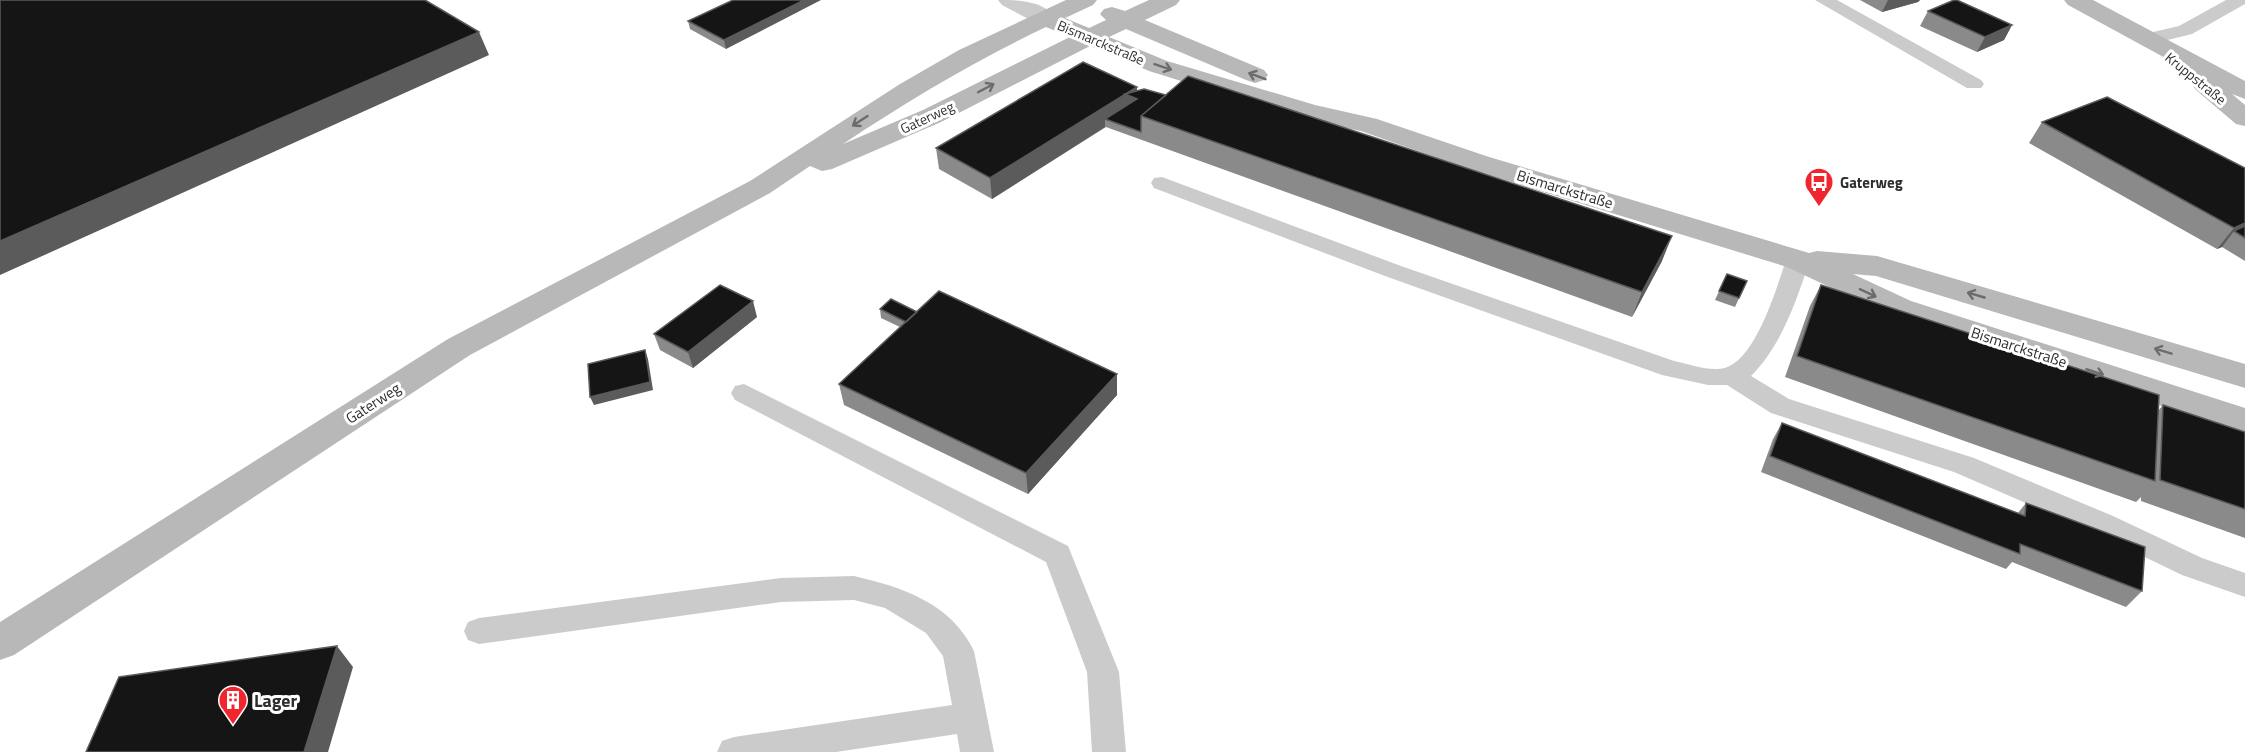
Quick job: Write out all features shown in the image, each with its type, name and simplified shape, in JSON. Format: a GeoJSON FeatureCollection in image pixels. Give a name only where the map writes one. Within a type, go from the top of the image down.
{"type":"FeatureCollection","features":[{"type":"Feature","properties":{"kind":"street","name":"Bismarckstraße"},"geometry":{"type":"LineString","coordinates":[[1010,0],[1044,18],[1158,66],[1309,112],[1368,125],[1486,165],[1797,260],[1900,308],[2245,421]]}},
{"type":"Feature","properties":{"kind":"street","name":"Bismarckstraße"},"geometry":{"type":"LineString","coordinates":[[1084,0],[1214,59],[1322,101],[1368,125]]}},
{"type":"Feature","properties":{"kind":"street","name":"Gaterweg"},"geometry":{"type":"LineString","coordinates":[[0,643],[459,347],[760,187],[909,89],[968,55],[1084,0]]}},
{"type":"Feature","properties":{"kind":"street","name":"Gaterweg"},"geometry":{"type":"LineString","coordinates":[[760,187],[932,116],[1016,72],[1168,0]]}},
{"type":"Feature","properties":{"kind":"street","name":"Kruppstraße"},"geometry":{"type":"LineString","coordinates":[[2076,0],[2245,91]]}},
{"type":"Feature","properties":{"kind":"street","name":"Kruppstraße"},"geometry":{"type":"LineString","coordinates":[[2147,39],[2245,118]]}},
{"type":"Feature","properties":{"kind":"street","name":"Bismarckstraße"},"geometry":{"type":"LineString","coordinates":[[1797,260],[1876,266],[2236,370]]}},
{"type":"Feature","properties":{"kind":"lane"},"geometry":{"type":"LineString","coordinates":[[1824,0],[1974,84]]}},
{"type":"Feature","properties":{"kind":"lane"},"geometry":{"type":"LineString","coordinates":[[2147,39],[2185,30],[2240,0]]}},
{"type":"Feature","properties":{"kind":"lane"},"geometry":{"type":"LineString","coordinates":[[1162,183],[1393,271],[1671,369],[1711,376],[1731,376],[1780,406],[1964,465],[2103,524],[2192,567],[2245,585]]}},
{"type":"Feature","properties":{"kind":"lane"},"geometry":{"type":"LineString","coordinates":[[1731,376],[1754,360],[1763,346],[1787,292],[1797,260]]}},
{"type":"Feature","properties":{"kind":"lane"},"geometry":{"type":"LineString","coordinates":[[744,393],[1058,554],[1103,672],[1109,752]]}},
{"type":"Feature","properties":{"kind":"lane"},"geometry":{"type":"LineString","coordinates":[[478,631],[781,590],[855,588],[893,597],[937,624],[958,651],[977,752]]}},
{"type":"Feature","properties":{"kind":"lane"},"geometry":{"type":"LineString","coordinates":[[734,752],[972,717]]}},
{"type":"Feature","properties":{"kind":"building"},"geometry":{"type":"Polygon","coordinates":[[[0,0],[425,0],[479,32],[0,241],[0,0]]]}},
{"type":"Feature","properties":{"kind":"building"},"geometry":{"type":"Polygon","coordinates":[[[733,0],[804,0],[724,40],[688,21],[733,0]]]}},
{"type":"Feature","properties":{"kind":"building"},"geometry":{"type":"Polygon","coordinates":[[[1954,0],[2012,25],[1985,37],[1928,11],[1954,0]]]}},
{"type":"Feature","properties":{"kind":"building"},"geometry":{"type":"Polygon","coordinates":[[[1083,62],[1137,87],[990,178],[936,148],[1083,62]]]}},
{"type":"Feature","properties":{"kind":"building"},"geometry":{"type":"Polygon","coordinates":[[[1188,76],[1672,236],[1642,292],[1141,116],[1188,76]]]}},
{"type":"Feature","properties":{"kind":"building"},"geometry":{"type":"Polygon","coordinates":[[[1144,89],[1166,95],[1141,116],[1141,132],[1105,119],[1137,99],[1125,94],[1144,89]]]}},
{"type":"Feature","properties":{"kind":"building"},"geometry":{"type":"Polygon","coordinates":[[[2107,97],[2245,168],[2245,223],[2234,228],[2042,122],[2107,97]]]}},
{"type":"Feature","properties":{"kind":"building"},"geometry":{"type":"Polygon","coordinates":[[[2245,226],[2245,238],[2234,231],[2245,226]]]}},
{"type":"Feature","properties":{"kind":"building"},"geometry":{"type":"Polygon","coordinates":[[[1727,274],[1747,281],[1739,298],[1719,291],[1727,274]]]}},
{"type":"Feature","properties":{"kind":"building"},"geometry":{"type":"Polygon","coordinates":[[[720,285],[753,301],[688,352],[654,334],[720,285]]]}},
{"type":"Feature","properties":{"kind":"building"},"geometry":{"type":"Polygon","coordinates":[[[1821,285],[2159,395],[2155,481],[1797,356],[1821,285]]]}},
{"type":"Feature","properties":{"kind":"building"},"geometry":{"type":"Polygon","coordinates":[[[939,291],[1117,374],[1026,473],[839,384],[939,291]]]}},
{"type":"Feature","properties":{"kind":"building"},"geometry":{"type":"Polygon","coordinates":[[[891,299],[917,312],[906,322],[880,309],[891,299]]]}},
{"type":"Feature","properties":{"kind":"building"},"geometry":{"type":"Polygon","coordinates":[[[645,350],[650,382],[590,397],[588,364],[645,350]]]}},
{"type":"Feature","properties":{"kind":"building"},"geometry":{"type":"Polygon","coordinates":[[[2163,405],[2245,432],[2245,509],[2160,480],[2163,405]]]}},
{"type":"Feature","properties":{"kind":"building"},"geometry":{"type":"Polygon","coordinates":[[[1782,423],[2025,516],[2026,503],[2145,547],[2142,591],[2020,544],[2020,554],[1770,456],[1782,423]]]}},
{"type":"Feature","properties":{"kind":"building","name":"Lager"},"geometry":{"type":"Polygon","coordinates":[[[337,646],[304,752],[86,752],[119,677],[337,646]]]}},
{"type":"Feature","properties":{"kind":"place","name":"Gaterweg"},"geometry":{"type":"Point","coordinates":[1819,208]}},
{"type":"Feature","properties":{"kind":"place","name":"Lager"},"geometry":{"type":"Point","coordinates":[233,726]}}]}
